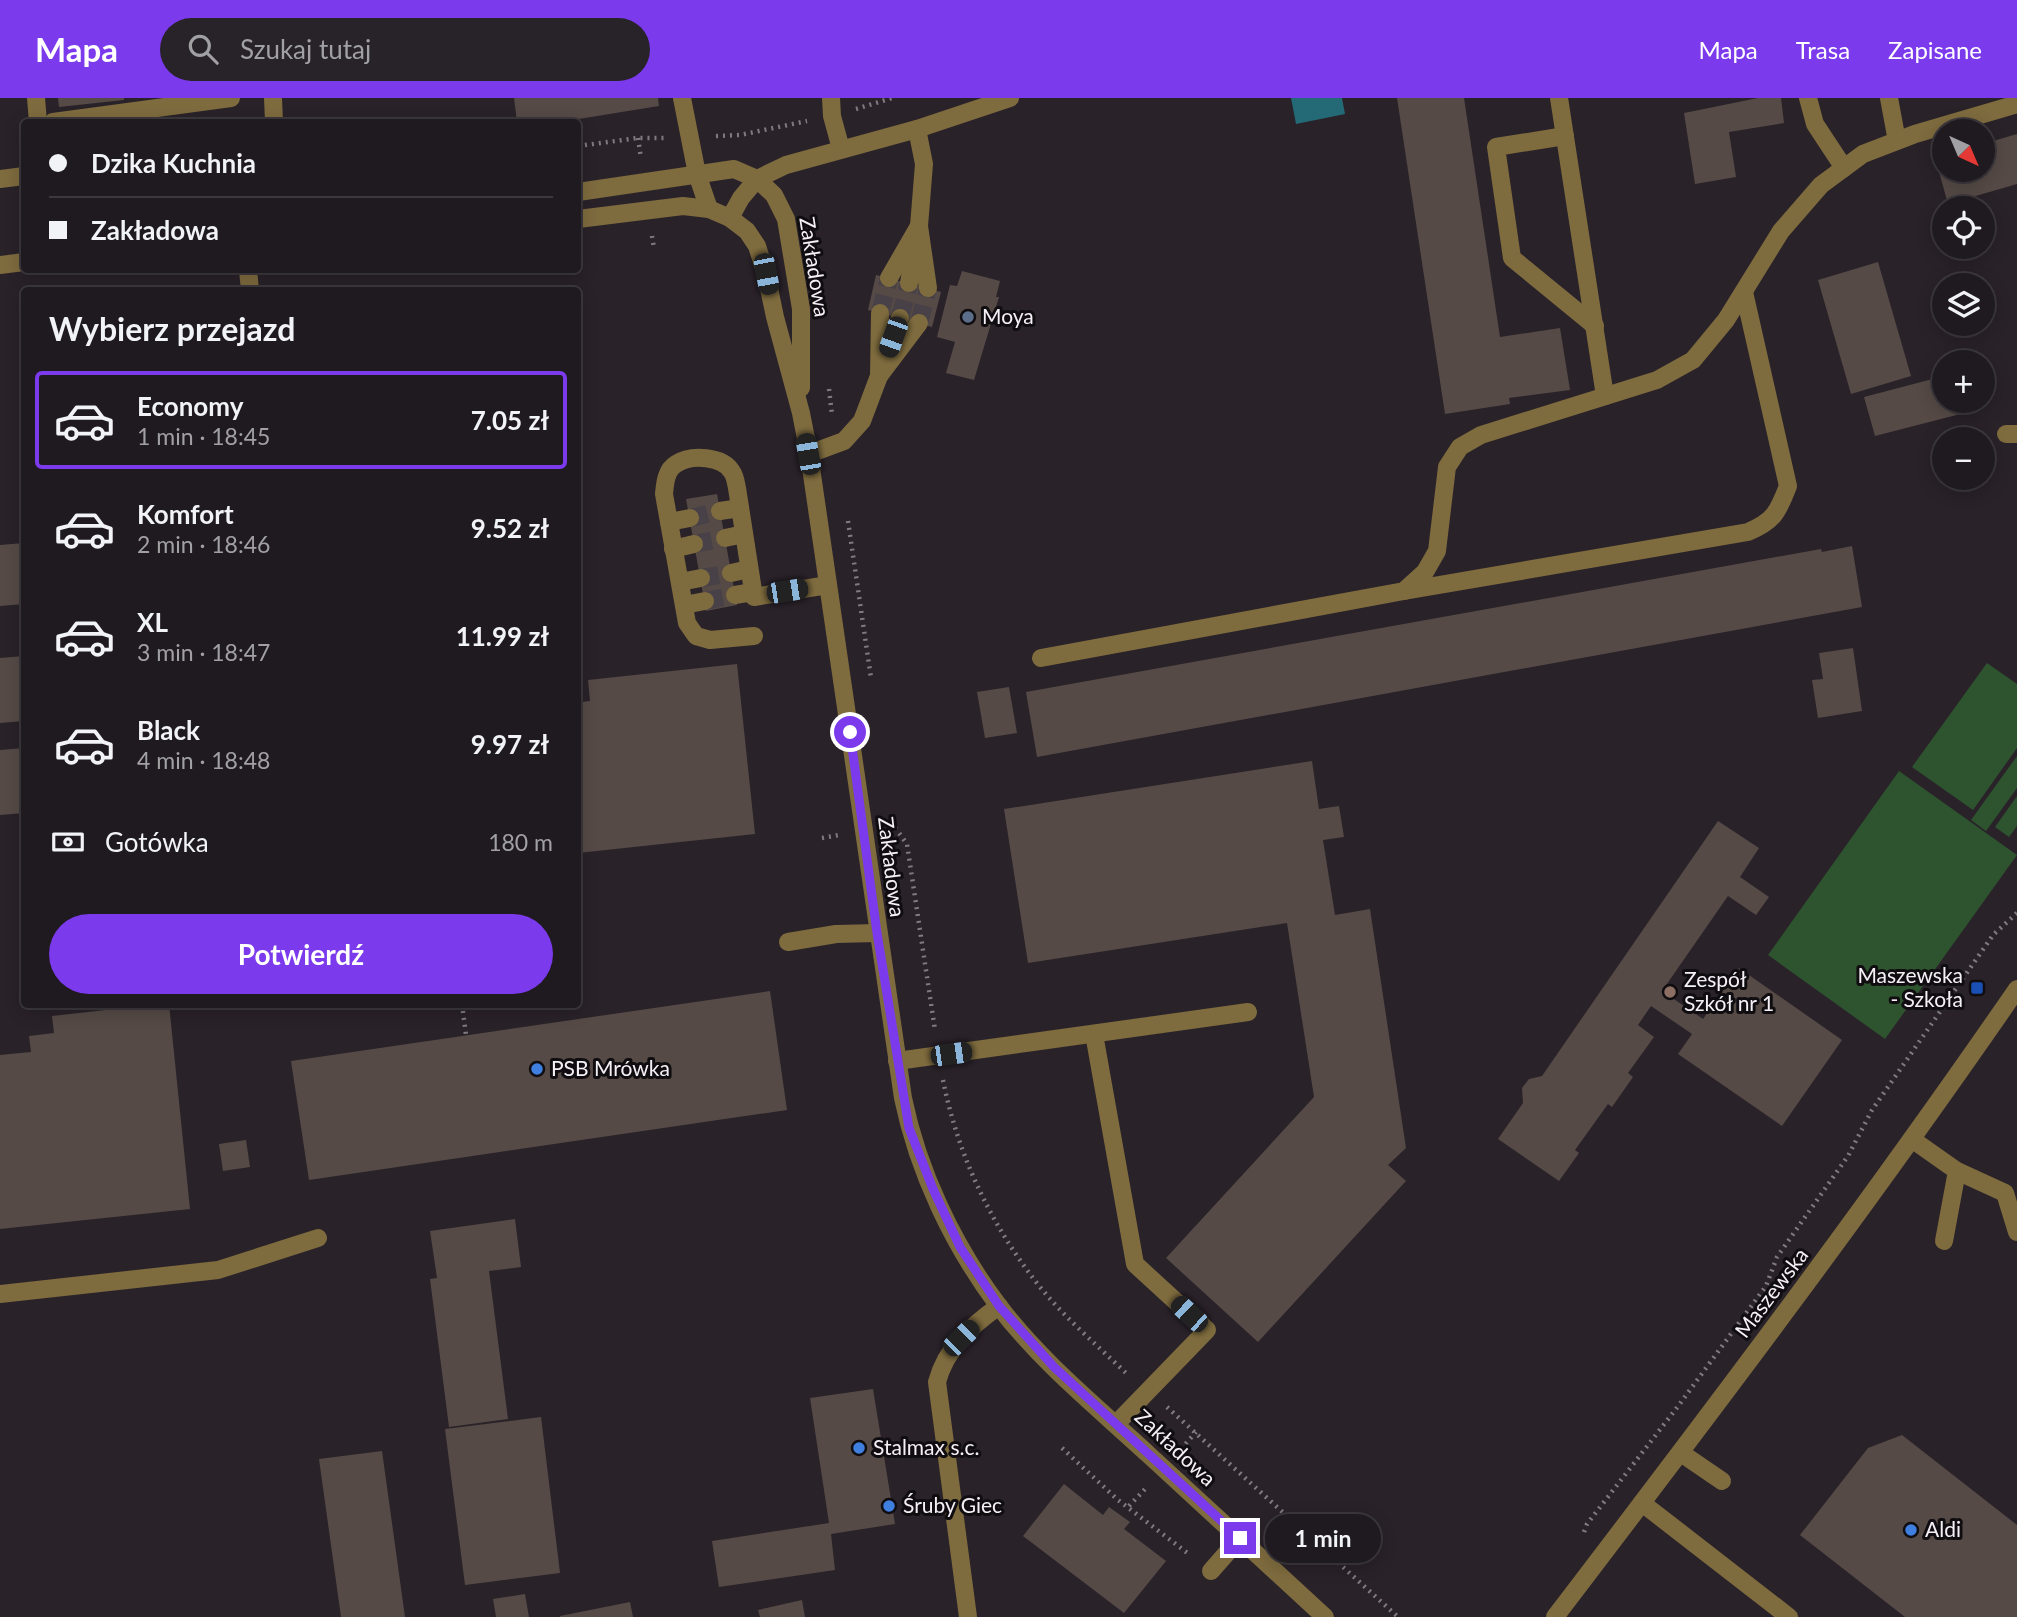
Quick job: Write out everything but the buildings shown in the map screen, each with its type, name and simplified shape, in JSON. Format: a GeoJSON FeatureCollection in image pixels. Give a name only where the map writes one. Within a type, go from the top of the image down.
{"type":"FeatureCollection","features":[{"type":"Feature","properties":{"kind":"street"},"geometry":{"type":"LineString","coordinates":[[36,98],[38,119]]}},
{"type":"Feature","properties":{"kind":"street"},"geometry":{"type":"LineString","coordinates":[[75,119],[230,98]]}},
{"type":"Feature","properties":{"kind":"street"},"geometry":{"type":"LineString","coordinates":[[273,98],[274,119]]}},
{"type":"Feature","properties":{"kind":"street"},"geometry":{"type":"LineString","coordinates":[[682,98],[697,174],[709,209]]}},
{"type":"Feature","properties":{"kind":"street"},"geometry":{"type":"LineString","coordinates":[[581,219],[683,206],[709,209],[730,218],[741,198],[757,179],[786,165],[917,129],[1010,98]]}},
{"type":"Feature","properties":{"kind":"street"},"geometry":{"type":"LineString","coordinates":[[1559,98],[1605,396]]}},
{"type":"Feature","properties":{"kind":"street"},"geometry":{"type":"LineString","coordinates":[[1808,98],[1815,124],[1844,168]]}},
{"type":"Feature","properties":{"kind":"street"},"geometry":{"type":"LineString","coordinates":[[1889,98],[1897,141]]}},
{"type":"Feature","properties":{"kind":"street"},"geometry":{"type":"LineString","coordinates":[[1404,591],[1425,572],[1437,551],[1447,467],[1460,447],[1481,435],[1657,380],[1693,360],[1727,320],[1781,230],[1821,185],[1863,154],[2017,104]]}},
{"type":"Feature","properties":{"kind":"street"},"geometry":{"type":"LineString","coordinates":[[832,107],[841,149]]}},
{"type":"Feature","properties":{"kind":"street"},"geometry":{"type":"LineString","coordinates":[[909,283],[919,226],[924,164],[917,129]]}},
{"type":"Feature","properties":{"kind":"street"},"geometry":{"type":"LineString","coordinates":[[1565,136],[1496,147],[1512,258],[1595,327]]}},
{"type":"Feature","properties":{"kind":"street"},"geometry":{"type":"LineString","coordinates":[[581,192],[734,169],[757,179]]}},
{"type":"Feature","properties":{"kind":"street"},"geometry":{"type":"LineString","coordinates":[[0,179],[21,176]]}},
{"type":"Feature","properties":{"kind":"street","name":"Zakładowa"},"geometry":{"type":"LineString","coordinates":[[757,179],[774,195],[786,219],[801,309],[801,413]]}},
{"type":"Feature","properties":{"kind":"street","name":"Zakładowa"},"geometry":{"type":"LineString","coordinates":[[730,218],[747,231],[757,246],[801,413],[897,1061],[909,1128],[933,1189],[960,1247],[999,1306],[1054,1367],[1325,1617]]}},
{"type":"Feature","properties":{"kind":"street"},"geometry":{"type":"LineString","coordinates":[[889,278],[919,226]]}},
{"type":"Feature","properties":{"kind":"street"},"geometry":{"type":"LineString","coordinates":[[919,226],[928,288]]}},
{"type":"Feature","properties":{"kind":"street"},"geometry":{"type":"LineString","coordinates":[[0,265],[21,262]]}},
{"type":"Feature","properties":{"kind":"street"},"geometry":{"type":"LineString","coordinates":[[1041,658],[1404,591],[1748,532],[1766,525],[1778,510],[1788,486],[1744,292]]}},
{"type":"Feature","properties":{"kind":"street"},"geometry":{"type":"LineString","coordinates":[[879,376],[880,313]]}},
{"type":"Feature","properties":{"kind":"street"},"geometry":{"type":"LineString","coordinates":[[808,454],[844,441],[862,421],[900,318]]}},
{"type":"Feature","properties":{"kind":"street"},"geometry":{"type":"LineString","coordinates":[[879,376],[919,323]]}},
{"type":"Feature","properties":{"kind":"street"},"geometry":{"type":"LineString","coordinates":[[754,636],[710,640],[696,636],[687,623],[664,494],[666,475],[676,464],[694,458],[710,459],[723,463],[733,472],[744,534],[740,571],[747,594],[828,584]]}},
{"type":"Feature","properties":{"kind":"street"},"geometry":{"type":"LineString","coordinates":[[720,511],[740,508]]}},
{"type":"Feature","properties":{"kind":"street"},"geometry":{"type":"LineString","coordinates":[[669,522],[690,518]]}},
{"type":"Feature","properties":{"kind":"street"},"geometry":{"type":"LineString","coordinates":[[725,538],[744,534]]}},
{"type":"Feature","properties":{"kind":"street"},"geometry":{"type":"LineString","coordinates":[[673,549],[694,544]]}},
{"type":"Feature","properties":{"kind":"street"},"geometry":{"type":"LineString","coordinates":[[680,582],[701,578]]}},
{"type":"Feature","properties":{"kind":"street"},"geometry":{"type":"LineString","coordinates":[[684,605],[705,601]]}},
{"type":"Feature","properties":{"kind":"street"},"geometry":{"type":"LineString","coordinates":[[788,942],[836,934],[877,933]]}},
{"type":"Feature","properties":{"kind":"street","name":"Maszewska"},"geometry":{"type":"LineString","coordinates":[[1555,1617],[1681,1453],[1913,1140],[2017,989]]}},
{"type":"Feature","properties":{"kind":"street"},"geometry":{"type":"LineString","coordinates":[[897,1061],[1248,1012]]}},
{"type":"Feature","properties":{"kind":"street"},"geometry":{"type":"LineString","coordinates":[[1094,1034],[1135,1264],[1206,1330],[1116,1424]]}},
{"type":"Feature","properties":{"kind":"street"},"geometry":{"type":"LineString","coordinates":[[1913,1140],[1957,1171],[2005,1193],[2017,1232]]}},
{"type":"Feature","properties":{"kind":"street"},"geometry":{"type":"LineString","coordinates":[[1944,1241],[1957,1171]]}},
{"type":"Feature","properties":{"kind":"street"},"geometry":{"type":"LineString","coordinates":[[0,1294],[218,1270],[318,1238]]}},
{"type":"Feature","properties":{"kind":"street"},"geometry":{"type":"LineString","coordinates":[[968,1617],[937,1382],[942,1365],[961,1338],[999,1306]]}},
{"type":"Feature","properties":{"kind":"street"},"geometry":{"type":"LineString","coordinates":[[1681,1453],[1721,1481]]}},
{"type":"Feature","properties":{"kind":"street"},"geometry":{"type":"LineString","coordinates":[[1642,1503],[1789,1617]]}},
{"type":"Feature","properties":{"kind":"street"},"geometry":{"type":"LineString","coordinates":[[1211,1571],[1240,1538]]}},
{"type":"Feature","properties":{"kind":"path"},"geometry":{"type":"LineString","coordinates":[[581,146],[638,138],[740,135],[832,107],[892,98]]}},
{"type":"Feature","properties":{"kind":"path"},"geometry":{"type":"LineString","coordinates":[[828,384],[836,444]]}},
{"type":"Feature","properties":{"kind":"path"},"geometry":{"type":"LineString","coordinates":[[848,518],[873,689]]}},
{"type":"Feature","properties":{"kind":"path"},"geometry":{"type":"LineString","coordinates":[[890,811],[891,825],[907,844],[950,1118],[961,1150],[997,1225],[1040,1288],[1064,1314],[1398,1617]]}},
{"type":"Feature","properties":{"kind":"path"},"geometry":{"type":"LineString","coordinates":[[1583,1536],[1587,1524],[1766,1286],[1777,1257],[1848,1156],[1872,1110],[1993,935],[2017,913]]}},
{"type":"Feature","properties":{"kind":"path"},"geometry":{"type":"LineString","coordinates":[[463,1008],[466,1035]]}},
{"type":"Feature","properties":{"kind":"path"},"geometry":{"type":"LineString","coordinates":[[1062,1448],[1118,1500],[1211,1571]]}},
{"type":"Feature","properties":{"kind":"green space"},"geometry":{"type":"Polygon","coordinates":[[[1987,663],[2017,684],[2017,748],[1973,810],[1912,767],[1987,663]]]}},
{"type":"Feature","properties":{"kind":"green space"},"geometry":{"type":"Polygon","coordinates":[[[2017,756],[2017,788],[1986,831],[1971,820],[2017,756]]]}},
{"type":"Feature","properties":{"kind":"green space"},"geometry":{"type":"Polygon","coordinates":[[[1899,771],[2017,855],[1885,1039],[1768,955],[1899,771]]]}},
{"type":"Feature","properties":{"kind":"green space"},"geometry":{"type":"Polygon","coordinates":[[[2017,796],[2017,826],[2009,837],[1995,827],[2017,796]]]}},
{"type":"Feature","properties":{"kind":"water"},"geometry":{"type":"Polygon","coordinates":[[[1291,98],[1342,98],[1345,114],[1296,124],[1291,98]]]}},
{"type":"Feature","properties":{"kind":"tunnel"},"geometry":{"type":"LineString","coordinates":[[880,313],[889,278]]}},
{"type":"Feature","properties":{"kind":"tunnel"},"geometry":{"type":"LineString","coordinates":[[900,318],[909,283]]}},
{"type":"Feature","properties":{"kind":"tunnel"},"geometry":{"type":"LineString","coordinates":[[919,323],[928,288]]}},
{"type":"Feature","properties":{"kind":"tunnel"},"geometry":{"type":"LineString","coordinates":[[690,518],[720,511]]}},
{"type":"Feature","properties":{"kind":"tunnel"},"geometry":{"type":"LineString","coordinates":[[694,544],[725,538]]}},
{"type":"Feature","properties":{"kind":"tunnel"},"geometry":{"type":"LineString","coordinates":[[701,578],[731,573]]}},
{"type":"Feature","properties":{"kind":"tunnel"},"geometry":{"type":"LineString","coordinates":[[705,601],[735,595]]}},
{"type":"Feature","properties":{"kind":"place","name":"Moya"},"geometry":{"type":"Point","coordinates":[968,317]}},
{"type":"Feature","properties":{"kind":"place","name":"Maszewska - Szkoła"},"geometry":{"type":"Point","coordinates":[1977,988]}},
{"type":"Feature","properties":{"kind":"place","name":"Zespół Szkół nr 1"},"geometry":{"type":"Point","coordinates":[1670,992]}},
{"type":"Feature","properties":{"kind":"place","name":"PSB Mrówka"},"geometry":{"type":"Point","coordinates":[537,1069]}},
{"type":"Feature","properties":{"kind":"place","name":"Stalmax s.c."},"geometry":{"type":"Point","coordinates":[859,1448]}},
{"type":"Feature","properties":{"kind":"place","name":"Śruby Giec"},"geometry":{"type":"Point","coordinates":[889,1506]}},
{"type":"Feature","properties":{"kind":"place","name":"Aldi"},"geometry":{"type":"Point","coordinates":[1911,1530]}},
{"type":"Feature","properties":{"kind":"route"},"geometry":{"type":"LineString","coordinates":[[850,732],[877,933],[909,1128],[960,1247],[999,1306],[1054,1367],[1240,1538]]}}]}
